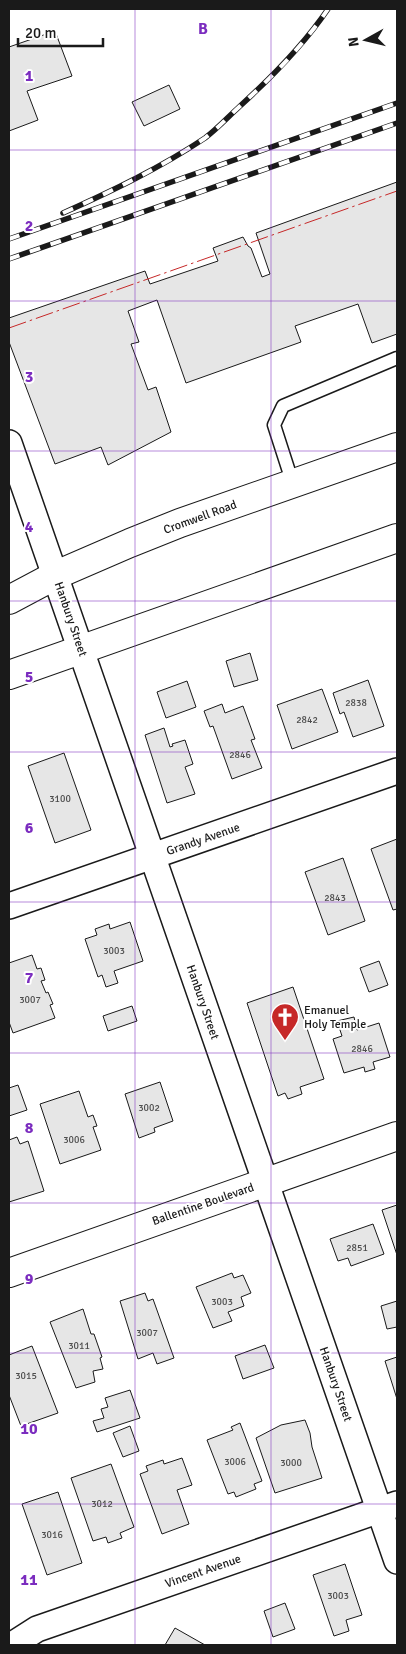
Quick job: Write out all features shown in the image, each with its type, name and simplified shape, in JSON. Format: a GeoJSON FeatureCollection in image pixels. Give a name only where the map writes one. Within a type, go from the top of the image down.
{"type":"FeatureCollection","features":[{"type":"Feature","properties":{"kind":"street","name":"Hanbury Street"},"geometry":{"type":"LineString","coordinates":[[9,442],[265,1182],[388,1507],[397,1561]]}},
{"type":"Feature","properties":{"kind":"street","name":"Cromwell Road"},"geometry":{"type":"LineString","coordinates":[[9,600],[56,575],[138,539],[397,447]]}},
{"type":"Feature","properties":{"kind":"street"},"geometry":{"type":"LineString","coordinates":[[9,675],[397,538]]}},
{"type":"Feature","properties":{"kind":"street","name":"Grandy Avenue"},"geometry":{"type":"LineString","coordinates":[[9,906],[397,771]]}},
{"type":"Feature","properties":{"kind":"street","name":"Ballentine Boulevard"},"geometry":{"type":"LineString","coordinates":[[9,1273],[397,1136]]}},
{"type":"Feature","properties":{"kind":"street","name":"Vincent Avenue"},"geometry":{"type":"LineString","coordinates":[[12,1645],[37,1629],[388,1507]]}},
{"type":"Feature","properties":{"kind":"lane"},"geometry":{"type":"LineString","coordinates":[[293,484],[274,425],[283,406],[397,358]]}},
{"type":"Feature","properties":{"kind":"building"},"geometry":{"type":"Polygon","coordinates":[[[55,31],[72,76],[27,91],[38,120],[9,131],[9,47],[55,31]]]}},
{"type":"Feature","properties":{"kind":"building"},"geometry":{"type":"Polygon","coordinates":[[[169,85],[180,109],[144,126],[132,102],[169,85]]]}},
{"type":"Feature","properties":{"kind":"building"},"geometry":{"type":"Polygon","coordinates":[[[397,182],[397,334],[372,343],[358,304],[295,326],[301,342],[186,383],[157,300],[128,311],[139,342],[131,344],[148,390],[156,387],[171,432],[108,465],[101,447],[55,464],[9,342],[9,318],[145,271],[150,284],[218,261],[213,248],[243,237],[251,248],[262,277],[270,274],[256,233],[397,182]]]}},
{"type":"Feature","properties":{"kind":"building"},"geometry":{"type":"Polygon","coordinates":[[[250,653],[258,680],[234,687],[226,661],[250,653]]]}},
{"type":"Feature","properties":{"kind":"building"},"geometry":{"type":"Polygon","coordinates":[[[368,680],[384,726],[353,737],[344,712],[340,714],[333,693],[368,680]]]}},
{"type":"Feature","properties":{"kind":"building"},"geometry":{"type":"Polygon","coordinates":[[[187,681],[196,707],[166,718],[157,692],[187,681]]]}},
{"type":"Feature","properties":{"kind":"building"},"geometry":{"type":"Polygon","coordinates":[[[322,689],[338,732],[292,749],[277,705],[322,689]]]}},
{"type":"Feature","properties":{"kind":"building"},"geometry":{"type":"Polygon","coordinates":[[[222,704],[225,713],[243,706],[255,739],[251,740],[262,768],[232,779],[213,726],[210,727],[204,711],[222,704]]]}},
{"type":"Feature","properties":{"kind":"building"},"geometry":{"type":"Polygon","coordinates":[[[164,728],[170,747],[173,746],[172,744],[185,740],[193,764],[185,767],[195,794],[167,803],[145,735],[164,728]]]}},
{"type":"Feature","properties":{"kind":"building"},"geometry":{"type":"Polygon","coordinates":[[[64,753],[91,830],[55,843],[28,766],[64,753]]]}},
{"type":"Feature","properties":{"kind":"building"},"geometry":{"type":"Polygon","coordinates":[[[397,839],[397,909],[393,910],[371,849],[397,839]]]}},
{"type":"Feature","properties":{"kind":"building"},"geometry":{"type":"Polygon","coordinates":[[[343,858],[365,921],[328,935],[305,872],[343,858]]]}},
{"type":"Feature","properties":{"kind":"building"},"geometry":{"type":"Polygon","coordinates":[[[130,922],[143,961],[114,971],[118,983],[106,987],[102,975],[98,977],[85,939],[97,935],[95,929],[109,924],[110,929],[130,922]]]}},
{"type":"Feature","properties":{"kind":"building"},"geometry":{"type":"Polygon","coordinates":[[[32,955],[37,969],[41,968],[45,980],[41,981],[53,1004],[50,1005],[55,1018],[13,1033],[9,1022],[9,963],[32,955]]]}},
{"type":"Feature","properties":{"kind":"building"},"geometry":{"type":"Polygon","coordinates":[[[379,961],[388,985],[369,992],[360,968],[379,961]]]}},
{"type":"Feature","properties":{"kind":"building","name":"Emanuel Holy Temple"},"geometry":{"type":"Polygon","coordinates":[[[293,987],[324,1079],[300,1087],[302,1094],[288,1099],[285,1093],[278,1096],[247,1003],[293,987]]]}},
{"type":"Feature","properties":{"kind":"building"},"geometry":{"type":"Polygon","coordinates":[[[132,1006],[137,1021],[108,1031],[103,1016],[132,1006]]]}},
{"type":"Feature","properties":{"kind":"building"},"geometry":{"type":"Polygon","coordinates":[[[354,1017],[357,1030],[379,1023],[390,1057],[373,1062],[375,1069],[365,1072],[364,1067],[344,1073],[333,1039],[342,1036],[337,1021],[354,1017]]]}},
{"type":"Feature","properties":{"kind":"building"},"geometry":{"type":"Polygon","coordinates":[[[160,1082],[173,1121],[154,1128],[155,1132],[139,1138],[125,1094],[160,1082]]]}},
{"type":"Feature","properties":{"kind":"building"},"geometry":{"type":"Polygon","coordinates":[[[18,1085],[27,1110],[9,1116],[9,1088],[18,1085]]]}},
{"type":"Feature","properties":{"kind":"building"},"geometry":{"type":"Polygon","coordinates":[[[79,1091],[88,1117],[93,1115],[97,1126],[93,1127],[101,1150],[60,1164],[40,1104],[79,1091]]]}},
{"type":"Feature","properties":{"kind":"building"},"geometry":{"type":"Polygon","coordinates":[[[17,1137],[20,1144],[28,1141],[44,1191],[9,1202],[9,1140],[17,1137]]]}},
{"type":"Feature","properties":{"kind":"building"},"geometry":{"type":"Polygon","coordinates":[[[397,1205],[397,1255],[382,1210],[397,1205]]]}},
{"type":"Feature","properties":{"kind":"building"},"geometry":{"type":"Polygon","coordinates":[[[373,1224],[384,1254],[351,1266],[348,1258],[338,1261],[330,1239],[373,1224]]]}},
{"type":"Feature","properties":{"kind":"building"},"geometry":{"type":"Polygon","coordinates":[[[232,1273],[234,1278],[243,1275],[251,1293],[241,1297],[244,1306],[228,1312],[232,1321],[213,1328],[196,1287],[232,1273]]]}},
{"type":"Feature","properties":{"kind":"building"},"geometry":{"type":"Polygon","coordinates":[[[145,1293],[148,1301],[153,1299],[174,1358],[157,1364],[153,1353],[138,1359],[120,1301],[145,1293]]]}},
{"type":"Feature","properties":{"kind":"building"},"geometry":{"type":"Polygon","coordinates":[[[397,1301],[397,1327],[387,1329],[381,1306],[397,1301]]]}},
{"type":"Feature","properties":{"kind":"building"},"geometry":{"type":"Polygon","coordinates":[[[83,1309],[91,1334],[94,1334],[102,1357],[100,1358],[103,1369],[93,1371],[95,1382],[76,1388],[50,1322],[83,1309]]]}},
{"type":"Feature","properties":{"kind":"building"},"geometry":{"type":"Polygon","coordinates":[[[265,1345],[274,1368],[243,1379],[235,1356],[265,1345]]]}},
{"type":"Feature","properties":{"kind":"building"},"geometry":{"type":"Polygon","coordinates":[[[32,1346],[58,1413],[21,1426],[9,1395],[9,1355],[32,1346]]]}},
{"type":"Feature","properties":{"kind":"building"},"geometry":{"type":"Polygon","coordinates":[[[397,1357],[397,1399],[385,1361],[397,1357]]]}},
{"type":"Feature","properties":{"kind":"building"},"geometry":{"type":"Polygon","coordinates":[[[130,1390],[140,1418],[97,1432],[93,1421],[104,1418],[101,1409],[108,1407],[105,1398],[130,1390]]]}},
{"type":"Feature","properties":{"kind":"building"},"geometry":{"type":"Polygon","coordinates":[[[305,1420],[322,1478],[275,1493],[256,1438],[281,1425],[305,1420]]]}},
{"type":"Feature","properties":{"kind":"building"},"geometry":{"type":"Polygon","coordinates":[[[240,1423],[262,1481],[254,1484],[256,1489],[236,1497],[234,1492],[228,1494],[207,1440],[233,1430],[231,1427],[240,1423]]]}},
{"type":"Feature","properties":{"kind":"building"},"geometry":{"type":"Polygon","coordinates":[[[130,1426],[139,1451],[123,1457],[113,1433],[130,1426]]]}},
{"type":"Feature","properties":{"kind":"building"},"geometry":{"type":"Polygon","coordinates":[[[182,1458],[192,1485],[177,1490],[189,1524],[162,1534],[140,1474],[148,1471],[146,1466],[163,1460],[164,1464],[182,1458]]]}},
{"type":"Feature","properties":{"kind":"building"},"geometry":{"type":"Polygon","coordinates":[[[111,1464],[134,1527],[120,1533],[122,1538],[108,1543],[106,1537],[93,1541],[71,1478],[111,1464]]]}},
{"type":"Feature","properties":{"kind":"building"},"geometry":{"type":"Polygon","coordinates":[[[58,1492],[82,1563],[47,1575],[22,1504],[58,1492]]]}},
{"type":"Feature","properties":{"kind":"building"},"geometry":{"type":"Polygon","coordinates":[[[345,1564],[362,1615],[346,1620],[349,1631],[334,1636],[313,1575],[345,1564]]]}},
{"type":"Feature","properties":{"kind":"building"},"geometry":{"type":"Polygon","coordinates":[[[285,1603],[295,1629],[273,1637],[264,1611],[285,1603]]]}},
{"type":"Feature","properties":{"kind":"building"},"geometry":{"type":"Polygon","coordinates":[[[175,1628],[205,1645],[165,1645],[175,1628]]]}},
{"type":"Feature","properties":{"kind":"railway"},"geometry":{"type":"LineString","coordinates":[[63,213],[136,178],[205,138],[275,73],[308,36],[328,9]]}},
{"type":"Feature","properties":{"kind":"railway"},"geometry":{"type":"LineString","coordinates":[[9,239],[397,103]]}},
{"type":"Feature","properties":{"kind":"railway"},"geometry":{"type":"LineString","coordinates":[[9,259],[397,123]]}},
{"type":"Feature","properties":{"kind":"power"},"geometry":{"type":"LineString","coordinates":[[9,328],[397,191]]}},
{"type":"Feature","properties":{"kind":"place","name":"Emanuel Holy Temple"},"geometry":{"type":"Point","coordinates":[285,1041]}}]}
